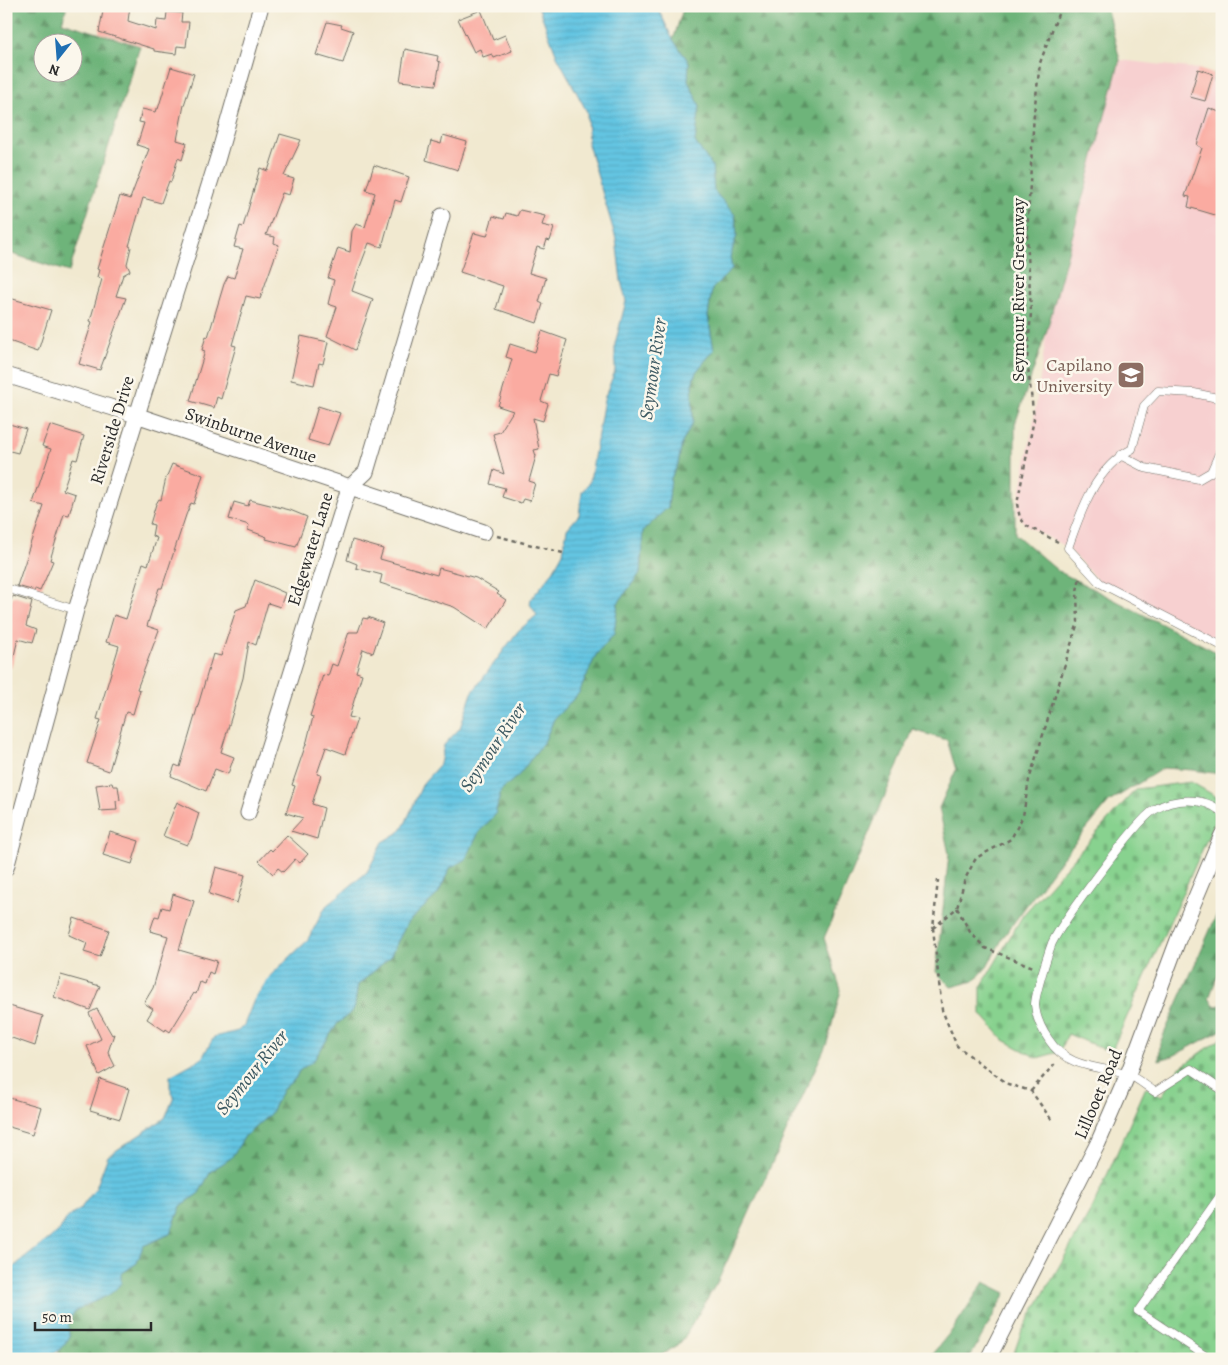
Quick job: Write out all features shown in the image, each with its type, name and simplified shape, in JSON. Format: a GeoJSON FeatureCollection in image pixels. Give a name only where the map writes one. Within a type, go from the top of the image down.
{"type":"FeatureCollection","features":[{"type":"Feature","properties":{"kind":"street","name":"Riverside Drive"},"geometry":{"type":"LineString","coordinates":[[6,868],[76,610],[218,157],[261,6]]}},
{"type":"Feature","properties":{"kind":"street","name":"Edgewater Lane"},"geometry":{"type":"LineString","coordinates":[[248,813],[349,488],[366,472],[442,216]]}},
{"type":"Feature","properties":{"kind":"street","name":"Swinburne Avenue"},"geometry":{"type":"LineString","coordinates":[[6,375],[136,415],[484,532]]}},
{"type":"Feature","properties":{"kind":"street","name":"Lillooet Road"},"geometry":{"type":"LineString","coordinates":[[988,1359],[1098,1143],[1128,1074],[1178,940],[1222,835]]}},
{"type":"Feature","properties":{"kind":"lane"},"geometry":{"type":"LineString","coordinates":[[1222,399],[1158,391],[1144,406],[1132,448],[1120,455],[1093,488],[1080,515],[1068,548],[1100,583],[1222,646]]}},
{"type":"Feature","properties":{"kind":"lane"},"geometry":{"type":"LineString","coordinates":[[1120,455],[1145,468],[1199,479],[1211,472],[1222,447]]}},
{"type":"Feature","properties":{"kind":"lane"},"geometry":{"type":"LineString","coordinates":[[6,588],[76,610]]}},
{"type":"Feature","properties":{"kind":"lane"},"geometry":{"type":"LineString","coordinates":[[1222,812],[1204,804],[1186,800],[1163,805],[1144,818],[1074,908],[1053,942],[1035,1004],[1039,1023],[1050,1041],[1062,1055],[1086,1067],[1128,1074],[1155,1092],[1191,1070],[1222,1090]]}},
{"type":"Feature","properties":{"kind":"lane"},"geometry":{"type":"LineString","coordinates":[[1210,1359],[1138,1310],[1222,1193]]}},
{"type":"Feature","properties":{"kind":"path","name":"Seymour River Greenway"},"geometry":{"type":"LineString","coordinates":[[1061,6],[1040,63],[1034,113],[1027,235],[1031,314],[1027,359],[1034,420],[1017,510],[1020,518],[1027,526],[1068,548]]}},
{"type":"Feature","properties":{"kind":"path"},"geometry":{"type":"LineString","coordinates":[[484,532],[563,553]]}},
{"type":"Feature","properties":{"kind":"path"},"geometry":{"type":"LineString","coordinates":[[933,928],[956,908],[965,880],[976,858],[1011,839],[1023,816],[1029,780],[1078,622],[1077,590],[1083,566]]}},
{"type":"Feature","properties":{"kind":"path"},"geometry":{"type":"LineString","coordinates":[[938,880],[933,928],[942,1010],[957,1046],[1008,1084],[1031,1091],[1053,1122]]}},
{"type":"Feature","properties":{"kind":"path"},"geometry":{"type":"LineString","coordinates":[[956,908],[970,932],[985,948],[1044,971]]}},
{"type":"Feature","properties":{"kind":"path"},"geometry":{"type":"LineString","coordinates":[[1031,1091],[1062,1055]]}},
{"type":"Feature","properties":{"kind":"shaded area","name":"Capilano University"},"geometry":{"type":"Polygon","coordinates":[[[1120,60],[1198,69],[1213,74],[1213,81],[1222,85],[1222,646],[1100,583],[1068,548],[1027,526],[1020,518],[1017,510],[1034,419],[1047,330],[1120,60]]]}},
{"type":"Feature","properties":{"kind":"green space"},"geometry":{"type":"Polygon","coordinates":[[[6,6],[67,6],[62,22],[140,46],[69,272],[6,252],[6,6]]]}},
{"type":"Feature","properties":{"kind":"green space"},"geometry":{"type":"Polygon","coordinates":[[[684,6],[1106,6],[1120,60],[1047,330],[1015,424],[1015,534],[1058,571],[1222,655],[1222,773],[1163,768],[1109,802],[1055,867],[1004,936],[987,967],[974,981],[951,987],[936,972],[949,854],[939,808],[956,770],[947,740],[913,730],[824,938],[841,990],[827,1043],[718,1281],[681,1343],[655,1359],[48,1359],[59,1353],[70,1318],[77,1309],[110,1294],[121,1274],[137,1263],[143,1246],[170,1234],[181,1206],[199,1193],[211,1171],[231,1158],[245,1136],[270,1114],[283,1089],[295,1079],[299,1071],[314,1060],[337,1024],[354,1010],[358,985],[390,957],[407,923],[438,894],[450,868],[466,859],[479,832],[495,815],[501,790],[519,775],[545,740],[554,719],[579,693],[596,655],[614,634],[618,603],[640,573],[643,531],[668,507],[671,478],[678,464],[682,443],[693,422],[692,384],[696,372],[714,350],[708,316],[712,289],[732,269],[730,257],[737,235],[735,215],[714,191],[712,166],[695,142],[700,106],[688,81],[689,62],[673,40],[684,6]]]}},
{"type":"Feature","properties":{"kind":"green space"},"geometry":{"type":"Polygon","coordinates":[[[1222,48],[1222,85],[1213,81],[1222,48]]]}},
{"type":"Feature","properties":{"kind":"green space"},"geometry":{"type":"Polygon","coordinates":[[[1191,782],[1222,800],[1222,806],[1111,1052],[1068,1034],[1059,1052],[1037,1058],[1004,1040],[981,1014],[981,987],[1023,915],[1136,789],[1191,782]]]}},
{"type":"Feature","properties":{"kind":"green space"},"geometry":{"type":"Polygon","coordinates":[[[1222,903],[1222,965],[1209,998],[1214,1006],[1222,1005],[1222,1030],[1173,1056],[1159,1060],[1160,1043],[1222,903]]]}},
{"type":"Feature","properties":{"kind":"green space"},"geometry":{"type":"Polygon","coordinates":[[[1222,1038],[1222,1359],[1012,1359],[1021,1333],[1093,1207],[1146,1087],[1162,1096],[1178,1069],[1222,1038]]]}},
{"type":"Feature","properties":{"kind":"green space"},"geometry":{"type":"Polygon","coordinates":[[[984,1282],[1006,1293],[969,1359],[928,1359],[953,1329],[984,1282]]]}},
{"type":"Feature","properties":{"kind":"water","name":"Seymour River"},"geometry":{"type":"Polygon","coordinates":[[[538,6],[657,6],[673,40],[689,62],[688,81],[700,106],[695,142],[712,166],[714,191],[735,215],[737,235],[730,257],[732,269],[712,289],[708,316],[714,350],[696,372],[692,384],[693,422],[682,443],[678,464],[671,478],[668,507],[643,531],[640,573],[618,603],[614,634],[596,655],[579,693],[554,719],[545,740],[519,775],[501,790],[495,815],[479,832],[466,859],[450,868],[438,894],[407,923],[390,957],[358,985],[354,1010],[337,1024],[314,1060],[299,1071],[295,1079],[283,1089],[270,1114],[245,1136],[231,1158],[211,1171],[199,1193],[181,1206],[170,1234],[143,1246],[137,1263],[121,1274],[121,1283],[111,1293],[74,1313],[68,1327],[70,1337],[63,1346],[43,1359],[6,1359],[6,1275],[12,1268],[59,1231],[66,1219],[81,1208],[96,1188],[108,1156],[165,1118],[174,1097],[170,1087],[170,1076],[202,1058],[214,1037],[238,1031],[244,1025],[254,1000],[271,975],[307,941],[326,906],[367,872],[383,842],[398,833],[405,824],[423,783],[440,764],[444,745],[460,728],[472,693],[518,631],[537,615],[530,604],[531,599],[552,573],[563,553],[567,529],[579,515],[582,492],[590,481],[604,399],[615,371],[615,344],[626,301],[621,281],[616,239],[588,144],[587,112],[557,56],[538,6]]]}},
{"type":"Feature","properties":{"kind":"building"},"geometry":{"type":"Polygon","coordinates":[[[104,6],[130,6],[128,21],[156,30],[157,20],[166,21],[167,12],[182,13],[181,22],[189,22],[186,47],[177,46],[176,54],[154,51],[154,49],[99,32],[104,6]]]}},
{"type":"Feature","properties":{"kind":"building"},"geometry":{"type":"Polygon","coordinates":[[[481,10],[493,40],[505,35],[512,51],[494,58],[492,54],[483,57],[480,49],[474,52],[458,19],[481,10]]]}},
{"type":"Feature","properties":{"kind":"building"},"geometry":{"type":"Polygon","coordinates":[[[327,22],[342,25],[341,27],[353,31],[343,63],[316,55],[327,22]]]}},
{"type":"Feature","properties":{"kind":"building"},"geometry":{"type":"Polygon","coordinates":[[[405,49],[438,56],[437,61],[440,62],[436,85],[400,81],[405,49]]]}},
{"type":"Feature","properties":{"kind":"building"},"geometry":{"type":"Polygon","coordinates":[[[171,67],[194,74],[184,105],[177,140],[187,143],[182,160],[178,158],[171,182],[169,181],[161,203],[143,198],[129,246],[131,247],[127,264],[130,271],[123,275],[116,296],[126,298],[100,370],[79,364],[92,322],[90,321],[102,279],[97,277],[99,270],[97,269],[120,196],[130,199],[149,149],[137,145],[144,123],[139,122],[142,109],[155,112],[158,109],[171,67]]]}},
{"type":"Feature","properties":{"kind":"building"},"geometry":{"type":"Polygon","coordinates":[[[1198,69],[1213,74],[1205,101],[1190,97],[1198,69]]]}},
{"type":"Feature","properties":{"kind":"building"},"geometry":{"type":"Polygon","coordinates":[[[1209,108],[1222,113],[1222,217],[1188,207],[1190,197],[1185,196],[1202,148],[1197,145],[1209,108]]]}},
{"type":"Feature","properties":{"kind":"building"},"geometry":{"type":"Polygon","coordinates":[[[280,134],[301,140],[284,176],[294,179],[289,195],[282,193],[266,235],[275,237],[274,243],[279,245],[260,299],[246,296],[232,345],[236,346],[221,399],[217,397],[214,408],[190,401],[205,351],[202,350],[206,336],[208,337],[224,284],[228,276],[234,278],[243,249],[234,247],[240,226],[243,227],[260,168],[268,171],[280,134]]]}},
{"type":"Feature","properties":{"kind":"building"},"geometry":{"type":"Polygon","coordinates":[[[443,135],[467,142],[458,170],[426,160],[431,141],[441,144],[443,135]]]}},
{"type":"Feature","properties":{"kind":"building"},"geometry":{"type":"Polygon","coordinates":[[[374,165],[409,177],[401,202],[395,200],[382,247],[369,243],[352,291],[373,299],[355,350],[327,336],[337,307],[328,304],[334,280],[328,278],[338,248],[350,252],[352,231],[356,224],[365,227],[375,193],[366,190],[374,165]]]}},
{"type":"Feature","properties":{"kind":"building"},"geometry":{"type":"Polygon","coordinates":[[[520,210],[545,216],[542,225],[554,228],[550,241],[547,240],[544,249],[537,247],[529,273],[546,278],[539,302],[543,304],[537,323],[496,309],[503,286],[460,272],[474,233],[487,236],[493,216],[504,219],[506,213],[517,216],[520,210]]]}},
{"type":"Feature","properties":{"kind":"building"},"geometry":{"type":"Polygon","coordinates":[[[6,297],[51,310],[38,351],[6,340],[6,297]]]}},
{"type":"Feature","properties":{"kind":"building"},"geometry":{"type":"Polygon","coordinates":[[[542,331],[567,340],[556,376],[549,374],[541,401],[548,404],[543,421],[533,418],[539,449],[534,450],[536,456],[529,481],[535,483],[530,501],[523,499],[521,503],[502,497],[505,488],[490,484],[494,470],[504,474],[493,434],[500,432],[513,411],[498,406],[512,359],[506,357],[510,344],[535,352],[542,331]]]}},
{"type":"Feature","properties":{"kind":"building"},"geometry":{"type":"Polygon","coordinates":[[[301,336],[328,342],[323,364],[319,363],[314,385],[291,380],[301,336]]]}},
{"type":"Feature","properties":{"kind":"building"},"geometry":{"type":"Polygon","coordinates":[[[318,406],[340,413],[328,446],[308,440],[318,406]]]}},
{"type":"Feature","properties":{"kind":"building"},"geometry":{"type":"Polygon","coordinates":[[[6,423],[26,429],[18,453],[6,450],[6,423]]]}},
{"type":"Feature","properties":{"kind":"building"},"geometry":{"type":"Polygon","coordinates":[[[50,425],[84,436],[77,460],[73,459],[63,490],[75,494],[69,515],[64,514],[50,560],[53,561],[40,591],[35,589],[35,591],[17,586],[44,506],[33,503],[51,449],[42,446],[50,425]]]}},
{"type":"Feature","properties":{"kind":"building"},"geometry":{"type":"Polygon","coordinates":[[[172,464],[203,475],[194,504],[191,503],[186,515],[162,588],[159,588],[147,626],[159,630],[137,689],[140,690],[133,714],[126,712],[109,771],[87,763],[101,720],[97,719],[119,646],[106,642],[114,615],[126,619],[143,563],[148,565],[157,538],[152,536],[154,525],[150,524],[156,504],[159,499],[161,500],[166,478],[172,464]]]}},
{"type":"Feature","properties":{"kind":"building"},"geometry":{"type":"Polygon","coordinates":[[[250,500],[290,510],[307,517],[296,547],[266,539],[267,537],[248,530],[249,525],[229,519],[234,502],[248,506],[250,500]]]}},
{"type":"Feature","properties":{"kind":"building"},"geometry":{"type":"Polygon","coordinates":[[[352,540],[383,549],[380,559],[437,575],[439,568],[476,578],[499,592],[497,594],[506,600],[488,629],[454,607],[380,583],[382,575],[356,568],[357,564],[347,560],[352,540]]]}},
{"type":"Feature","properties":{"kind":"building"},"geometry":{"type":"Polygon","coordinates":[[[255,580],[285,593],[280,607],[268,603],[256,645],[249,642],[243,678],[221,752],[234,757],[228,774],[215,769],[206,791],[171,776],[175,765],[180,767],[213,654],[221,656],[236,610],[246,606],[255,580]]]}},
{"type":"Feature","properties":{"kind":"building"},"geometry":{"type":"Polygon","coordinates":[[[13,596],[32,602],[26,626],[36,630],[32,643],[18,639],[11,668],[6,667],[6,610],[13,596]]]}},
{"type":"Feature","properties":{"kind":"building"},"geometry":{"type":"Polygon","coordinates":[[[368,617],[383,623],[373,653],[363,649],[356,672],[362,674],[349,717],[357,719],[345,754],[326,747],[317,774],[321,775],[312,804],[324,808],[317,839],[291,831],[303,818],[286,813],[295,786],[292,785],[307,741],[313,717],[310,716],[323,675],[328,676],[332,664],[337,666],[349,632],[358,632],[363,618],[368,619],[368,617]]]}},
{"type":"Feature","properties":{"kind":"building"},"geometry":{"type":"Polygon","coordinates":[[[112,783],[113,786],[118,786],[120,800],[116,801],[117,810],[100,811],[96,785],[112,783]]]}},
{"type":"Feature","properties":{"kind":"building"},"geometry":{"type":"Polygon","coordinates":[[[177,802],[199,813],[191,839],[187,845],[163,836],[177,802]]]}},
{"type":"Feature","properties":{"kind":"building"},"geometry":{"type":"Polygon","coordinates":[[[110,832],[139,841],[132,864],[103,855],[110,832]]]}},
{"type":"Feature","properties":{"kind":"building"},"geometry":{"type":"Polygon","coordinates":[[[287,835],[308,854],[300,863],[295,859],[283,872],[278,868],[273,874],[259,861],[270,849],[272,851],[287,835]]]}},
{"type":"Feature","properties":{"kind":"building"},"geometry":{"type":"Polygon","coordinates":[[[216,867],[245,875],[237,903],[209,894],[216,867]]]}},
{"type":"Feature","properties":{"kind":"building"},"geometry":{"type":"Polygon","coordinates":[[[173,894],[194,901],[179,950],[217,961],[213,974],[209,972],[205,984],[200,982],[196,994],[194,993],[170,1032],[166,1029],[165,1031],[147,1019],[153,1009],[144,1003],[153,988],[168,936],[150,931],[155,916],[159,917],[162,907],[169,909],[173,894]]]}},
{"type":"Feature","properties":{"kind":"building"},"geometry":{"type":"Polygon","coordinates":[[[74,918],[109,930],[100,957],[84,952],[87,943],[69,935],[74,918]]]}},
{"type":"Feature","properties":{"kind":"building"},"geometry":{"type":"Polygon","coordinates":[[[61,975],[100,986],[90,1010],[54,997],[61,975]]]}},
{"type":"Feature","properties":{"kind":"building"},"geometry":{"type":"Polygon","coordinates":[[[6,1005],[43,1016],[35,1046],[6,1036],[6,1005]]]}},
{"type":"Feature","properties":{"kind":"building"},"geometry":{"type":"Polygon","coordinates":[[[97,1009],[112,1035],[114,1034],[108,1052],[115,1066],[99,1075],[87,1046],[101,1039],[89,1013],[97,1009]]]}},
{"type":"Feature","properties":{"kind":"building"},"geometry":{"type":"Polygon","coordinates":[[[100,1079],[129,1089],[120,1119],[90,1110],[100,1079]]]}},
{"type":"Feature","properties":{"kind":"building"},"geometry":{"type":"Polygon","coordinates":[[[6,1097],[41,1107],[33,1134],[6,1126],[6,1097]]]}},
{"type":"Feature","properties":{"kind":"place","name":"Capilano University"},"geometry":{"type":"Point","coordinates":[1131,375]}}]}
